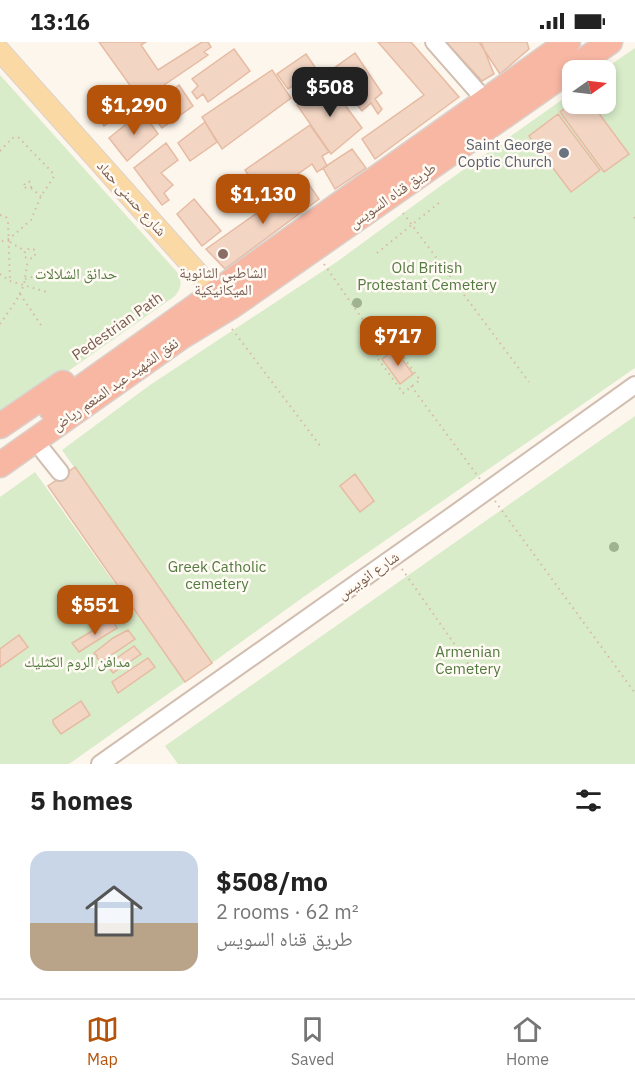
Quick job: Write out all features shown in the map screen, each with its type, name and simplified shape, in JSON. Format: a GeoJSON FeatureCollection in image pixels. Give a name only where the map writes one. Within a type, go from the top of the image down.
{"type":"FeatureCollection","features":[{"type":"Feature","properties":{"kind":"highway","name":"طريق قناه السويس"},"geometry":{"type":"LineString","coordinates":[[221,303],[485,100],[568,42]]}},
{"type":"Feature","properties":{"kind":"highway","name":"طريق قناه السويس"},"geometry":{"type":"LineString","coordinates":[[221,303],[314,249],[610,42]]}},
{"type":"Feature","properties":{"kind":"highway"},"geometry":{"type":"LineString","coordinates":[[0,426],[174,305],[194,297],[221,303],[214,330],[0,483]]}},
{"type":"Feature","properties":{"kind":"highway","name":"نفق الشهيد عبد المنعم رياض"},"geometry":{"type":"LineString","coordinates":[[0,445],[221,303]]}},
{"type":"Feature","properties":{"kind":"highway","name":"نفق الشهيد عبد المنعم رياض"},"geometry":{"type":"LineString","coordinates":[[0,465],[181,338],[221,303]]}},
{"type":"Feature","properties":{"kind":"main road","name":"شارع حسنى حماد"},"geometry":{"type":"LineString","coordinates":[[0,51],[221,303]]}},
{"type":"Feature","properties":{"kind":"street"},"geometry":{"type":"LineString","coordinates":[[435,42],[485,100]]}},
{"type":"Feature","properties":{"kind":"street","name":"شارع انوبيس"},"geometry":{"type":"LineString","coordinates":[[100,764],[635,385]]}},
{"type":"Feature","properties":{"kind":"street"},"geometry":{"type":"LineString","coordinates":[[44,452],[60,472]]}},
{"type":"Feature","properties":{"kind":"path"},"geometry":{"type":"LineString","coordinates":[[0,151],[12,138],[18,137],[54,175],[41,196],[31,220],[9,240],[0,242]]}},
{"type":"Feature","properties":{"kind":"path"},"geometry":{"type":"LineString","coordinates":[[31,188],[41,196]]}},
{"type":"Feature","properties":{"kind":"path"},"geometry":{"type":"LineString","coordinates":[[377,253],[440,202]]}},
{"type":"Feature","properties":{"kind":"path"},"geometry":{"type":"LineString","coordinates":[[403,213],[530,382]]}},
{"type":"Feature","properties":{"kind":"path"},"geometry":{"type":"LineString","coordinates":[[0,215],[8,220],[10,281]]}},
{"type":"Feature","properties":{"kind":"path"},"geometry":{"type":"LineString","coordinates":[[9,240],[25,251]]}},
{"type":"Feature","properties":{"kind":"path"},"geometry":{"type":"LineString","coordinates":[[25,251],[30,248],[35,250],[35,256],[28,259]]}},
{"type":"Feature","properties":{"kind":"path"},"geometry":{"type":"LineString","coordinates":[[314,249],[384,350]]}},
{"type":"Feature","properties":{"kind":"path"},"geometry":{"type":"LineString","coordinates":[[25,251],[24,256],[28,259]]}},
{"type":"Feature","properties":{"kind":"path"},"geometry":{"type":"LineString","coordinates":[[0,324],[24,285],[28,259]]}},
{"type":"Feature","properties":{"kind":"path"},"geometry":{"type":"LineString","coordinates":[[25,279],[46,273]]}},
{"type":"Feature","properties":{"kind":"path"},"geometry":{"type":"LineString","coordinates":[[0,274],[10,281],[50,293]]}},
{"type":"Feature","properties":{"kind":"path"},"geometry":{"type":"LineString","coordinates":[[20,294],[44,328]]}},
{"type":"Feature","properties":{"kind":"path"},"geometry":{"type":"LineString","coordinates":[[221,303],[321,447]]}},
{"type":"Feature","properties":{"kind":"path"},"geometry":{"type":"LineString","coordinates":[[393,343],[420,380],[403,393],[376,356],[384,350],[393,343]]}},
{"type":"Feature","properties":{"kind":"path"},"geometry":{"type":"LineString","coordinates":[[411,387],[635,693]]}},
{"type":"Feature","properties":{"kind":"path"},"geometry":{"type":"LineString","coordinates":[[394,557],[476,675]]}},
{"type":"Feature","properties":{"kind":"green space"},"geometry":{"type":"Polygon","coordinates":[[[635,48],[635,368],[302,598],[212,663],[62,450],[150,385],[338,261],[562,100],[562,114],[616,114],[616,61],[635,48]]]}},
{"type":"Feature","properties":{"kind":"green space","name":"حدائق الشلالات"},"geometry":{"type":"Polygon","coordinates":[[[0,75],[177,272],[181,282],[175,296],[0,419],[0,75]]]}},
{"type":"Feature","properties":{"kind":"green space","name":"Armenian Cemetery"},"geometry":{"type":"Polygon","coordinates":[[[635,416],[635,764],[178,764],[165,746],[635,416]]]}},
{"type":"Feature","properties":{"kind":"green space","name":"مدافن الروم الكثليك"},"geometry":{"type":"Polygon","coordinates":[[[35,472],[185,682],[69,764],[0,764],[0,497],[35,472]]]}},
{"type":"Feature","properties":{"kind":"building"},"geometry":{"type":"Polygon","coordinates":[[[99,42],[146,42],[141,45],[158,70],[202,42],[208,42],[211,47],[204,52],[208,55],[104,126],[96,114],[132,88],[99,42]]]}},
{"type":"Feature","properties":{"kind":"building"},"geometry":{"type":"Polygon","coordinates":[[[378,42],[411,42],[459,97],[375,159],[362,139],[424,95],[378,42]]]}},
{"type":"Feature","properties":{"kind":"building"},"geometry":{"type":"Polygon","coordinates":[[[446,42],[481,42],[494,74],[482,81],[446,42]]]}},
{"type":"Feature","properties":{"kind":"building"},"geometry":{"type":"Polygon","coordinates":[[[479,42],[527,42],[529,49],[500,74],[479,42]]]}},
{"type":"Feature","properties":{"kind":"building"},"geometry":{"type":"Polygon","coordinates":[[[234,49],[250,71],[208,102],[203,94],[197,99],[192,92],[198,86],[192,79],[234,49]]]}},
{"type":"Feature","properties":{"kind":"building"},"geometry":{"type":"Polygon","coordinates":[[[355,53],[382,93],[375,99],[382,109],[378,114],[371,103],[362,111],[330,71],[355,53]]]}},
{"type":"Feature","properties":{"kind":"building"},"geometry":{"type":"Polygon","coordinates":[[[306,54],[317,70],[288,89],[277,74],[306,54]]]}},
{"type":"Feature","properties":{"kind":"building"},"geometry":{"type":"Polygon","coordinates":[[[272,70],[291,98],[222,149],[202,117],[272,70]]]}},
{"type":"Feature","properties":{"kind":"building"},"geometry":{"type":"Polygon","coordinates":[[[328,82],[362,128],[331,154],[297,105],[328,82]]]}},
{"type":"Feature","properties":{"kind":"building"},"geometry":{"type":"Polygon","coordinates":[[[179,85],[193,106],[162,128],[148,109],[179,85]]]}},
{"type":"Feature","properties":{"kind":"building"},"geometry":{"type":"Polygon","coordinates":[[[142,111],[158,134],[127,161],[109,138],[142,111]]]}},
{"type":"Feature","properties":{"kind":"building"},"geometry":{"type":"Polygon","coordinates":[[[562,111],[562,114],[599,114],[629,154],[604,172],[560,112],[562,111]]]}},
{"type":"Feature","properties":{"kind":"building","name":"Saint George Coptic Church"},"geometry":{"type":"Polygon","coordinates":[[[558,114],[600,170],[571,192],[529,136],[558,114]]]}},
{"type":"Feature","properties":{"kind":"building"},"geometry":{"type":"Polygon","coordinates":[[[205,122],[217,142],[190,161],[178,143],[205,122]]]}},
{"type":"Feature","properties":{"kind":"building"},"geometry":{"type":"Polygon","coordinates":[[[310,125],[329,152],[322,156],[327,166],[317,172],[312,164],[263,199],[245,170],[310,125]]]}},
{"type":"Feature","properties":{"kind":"building"},"geometry":{"type":"Polygon","coordinates":[[[166,143],[178,160],[161,173],[173,185],[164,193],[169,200],[162,205],[134,168],[166,143]]]}},
{"type":"Feature","properties":{"kind":"building"},"geometry":{"type":"Polygon","coordinates":[[[352,149],[366,168],[335,189],[323,168],[352,149]]]}},
{"type":"Feature","properties":{"kind":"building"},"geometry":{"type":"Polygon","coordinates":[[[305,179],[319,199],[225,269],[206,249],[305,179]]]}},
{"type":"Feature","properties":{"kind":"building"},"geometry":{"type":"Polygon","coordinates":[[[194,199],[221,231],[202,246],[177,214],[194,199]]]}},
{"type":"Feature","properties":{"kind":"building"},"geometry":{"type":"Polygon","coordinates":[[[395,350],[413,374],[400,384],[382,359],[395,350]]]}},
{"type":"Feature","properties":{"kind":"building"},"geometry":{"type":"Polygon","coordinates":[[[75,467],[212,663],[185,682],[48,486],[75,467]]]}},
{"type":"Feature","properties":{"kind":"building"},"geometry":{"type":"Polygon","coordinates":[[[355,474],[374,501],[360,512],[340,486],[355,474]]]}},
{"type":"Feature","properties":{"kind":"building"},"geometry":{"type":"Polygon","coordinates":[[[112,619],[117,628],[79,652],[72,643],[112,619]]]}},
{"type":"Feature","properties":{"kind":"building"},"geometry":{"type":"Polygon","coordinates":[[[128,630],[135,639],[101,662],[94,653],[128,630]]]}},
{"type":"Feature","properties":{"kind":"building"},"geometry":{"type":"Polygon","coordinates":[[[19,635],[28,647],[0,667],[0,649],[19,635]]]}},
{"type":"Feature","properties":{"kind":"building"},"geometry":{"type":"Polygon","coordinates":[[[134,646],[141,654],[113,673],[107,665],[134,646]]]}},
{"type":"Feature","properties":{"kind":"building"},"geometry":{"type":"Polygon","coordinates":[[[148,658],[155,667],[118,693],[112,682],[148,658]]]}},
{"type":"Feature","properties":{"kind":"building"},"geometry":{"type":"Polygon","coordinates":[[[81,701],[90,715],[61,734],[53,720],[81,701]]]}},
{"type":"Feature","properties":{"kind":"place","name":"Saint George Coptic Church"},"geometry":{"type":"Point","coordinates":[564,153]}},
{"type":"Feature","properties":{"kind":"place","name":"الشاطبي الثانوية الميكانيكية"},"geometry":{"type":"Point","coordinates":[223,254]}},
{"type":"Feature","properties":{"kind":"park label","name":"Old British Protestant Cemetery"},"geometry":{"type":"Point","coordinates":[427,276]}},
{"type":"Feature","properties":{"kind":"park label","name":"Greek Catholic cemetery"},"geometry":{"type":"Point","coordinates":[217,574]}}]}
